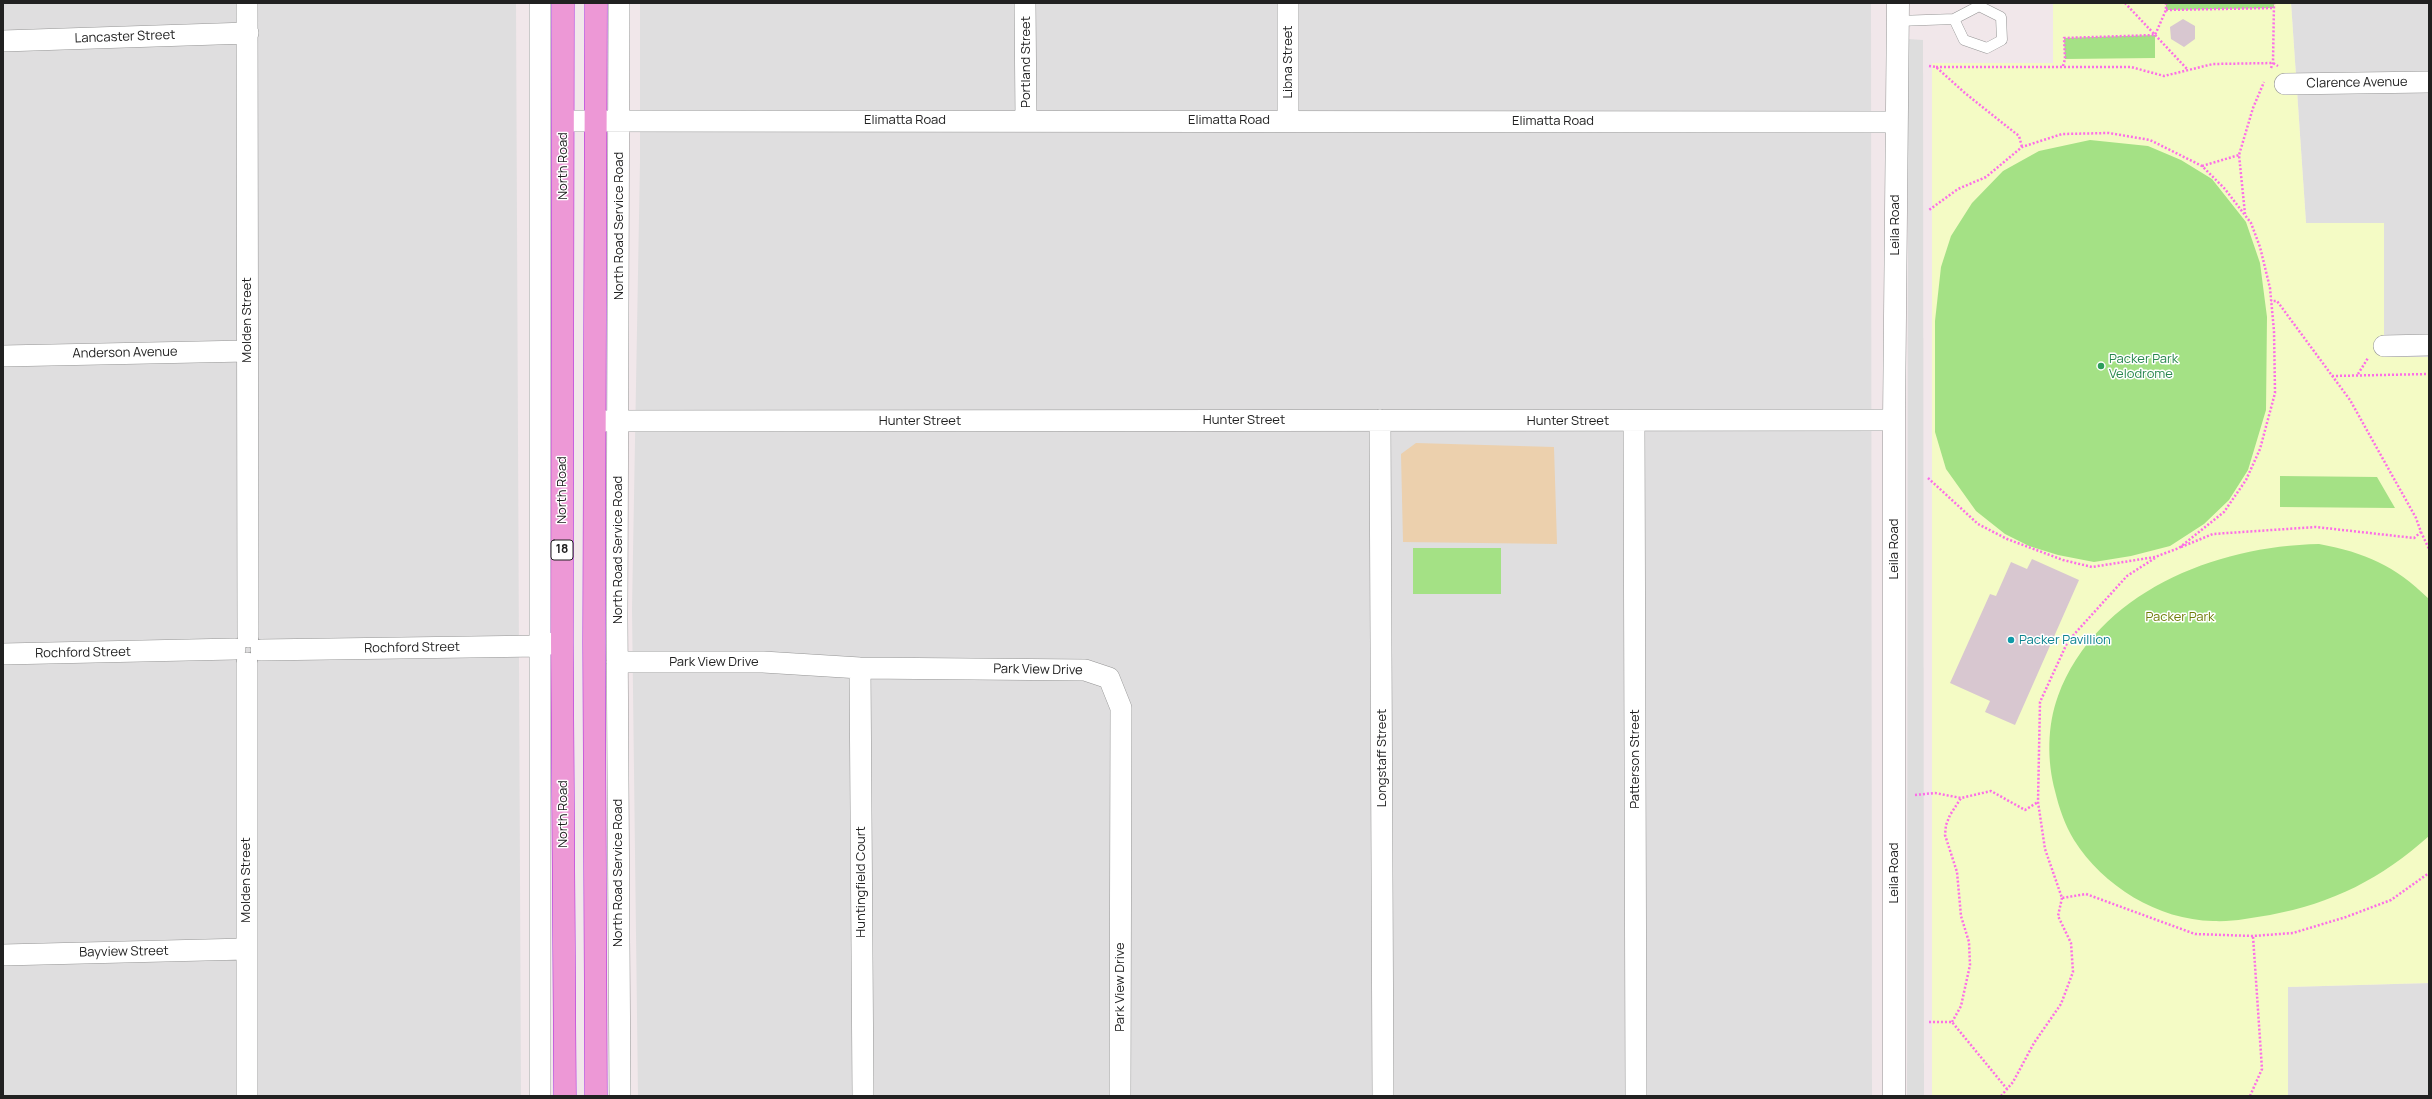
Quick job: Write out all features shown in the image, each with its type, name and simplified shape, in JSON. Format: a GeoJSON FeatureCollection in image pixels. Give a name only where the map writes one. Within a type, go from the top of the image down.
{"type":"FeatureCollection","features":[{"type":"Feature","properties":{"kind":"highway","name":"North Road"},"geometry":{"type":"LineString","coordinates":[[563,3],[562,642],[565,1096]]}},
{"type":"Feature","properties":{"kind":"highway"},"geometry":{"type":"LineString","coordinates":[[596,3],[594,642],[596,1096]]}},
{"type":"Feature","properties":{"kind":"highway"},"geometry":{"type":"LineString","coordinates":[[562,642],[594,642]]}},
{"type":"Feature","properties":{"kind":"street","name":"Molden Street"},"geometry":{"type":"LineString","coordinates":[[247,1096],[248,3]]}},
{"type":"Feature","properties":{"kind":"street"},"geometry":{"type":"LineString","coordinates":[[540,3],[540,1096]]}},
{"type":"Feature","properties":{"kind":"street","name":"North Road Service Road"},"geometry":{"type":"LineString","coordinates":[[619,3],[619,422],[617,662],[620,1096]]}},
{"type":"Feature","properties":{"kind":"street","name":"Portland Street"},"geometry":{"type":"LineString","coordinates":[[1025,3],[1026,120]]}},
{"type":"Feature","properties":{"kind":"street","name":"Libna Street"},"geometry":{"type":"LineString","coordinates":[[1288,3],[1288,120]]}},
{"type":"Feature","properties":{"kind":"street","name":"Leila Road"},"geometry":{"type":"LineString","coordinates":[[1894,1096],[1895,122],[1898,12]]}},
{"type":"Feature","properties":{"kind":"street","name":"Lancaster Street"},"geometry":{"type":"LineString","coordinates":[[3,41],[248,34]]}},
{"type":"Feature","properties":{"kind":"street","name":"Clarence Avenue"},"geometry":{"type":"LineString","coordinates":[[2275,77],[2429,82]]}},
{"type":"Feature","properties":{"kind":"street","name":"Elimatta Road"},"geometry":{"type":"LineString","coordinates":[[563,120],[1895,122]]}},
{"type":"Feature","properties":{"kind":"street"},"geometry":{"type":"LineString","coordinates":[[2384,346],[2429,345]]}},
{"type":"Feature","properties":{"kind":"street","name":"Anderson Avenue"},"geometry":{"type":"LineString","coordinates":[[3,356],[247,351]]}},
{"type":"Feature","properties":{"kind":"street","name":"Hunter Street"},"geometry":{"type":"LineString","coordinates":[[595,421],[1380,420],[1634,422],[1894,420]]}},
{"type":"Feature","properties":{"kind":"street","name":"Longstaff Street"},"geometry":{"type":"LineString","coordinates":[[1380,420],[1383,1096]]}},
{"type":"Feature","properties":{"kind":"street","name":"Patterson Street"},"geometry":{"type":"LineString","coordinates":[[1634,422],[1636,1096]]}},
{"type":"Feature","properties":{"kind":"street","name":"Rochford Street"},"geometry":{"type":"LineString","coordinates":[[3,654],[540,646],[562,642]]}},
{"type":"Feature","properties":{"kind":"street","name":"Park View Drive"},"geometry":{"type":"LineString","coordinates":[[617,662],[763,662],[860,668],[1085,670],[1109,678],[1121,708],[1120,1096]]}},
{"type":"Feature","properties":{"kind":"street","name":"Huntingfield Court"},"geometry":{"type":"LineString","coordinates":[[860,668],[863,1096]]}},
{"type":"Feature","properties":{"kind":"street","name":"Bayview Street"},"geometry":{"type":"LineString","coordinates":[[3,955],[246,949]]}},
{"type":"Feature","properties":{"kind":"lane"},"geometry":{"type":"LineString","coordinates":[[1898,12],[1954,19],[1979,6],[2001,18],[2002,40],[1987,48],[1964,40],[1954,19]]}},
{"type":"Feature","properties":{"kind":"path"},"geometry":{"type":"LineString","coordinates":[[2125,3],[2188,70]]}},
{"type":"Feature","properties":{"kind":"path"},"geometry":{"type":"LineString","coordinates":[[2155,35],[2166,10],[2166,3]]}},
{"type":"Feature","properties":{"kind":"path"},"geometry":{"type":"LineString","coordinates":[[2245,214],[2238,155],[2253,108],[2275,77],[2273,63],[2274,3]]}},
{"type":"Feature","properties":{"kind":"path"},"geometry":{"type":"LineString","coordinates":[[2166,10],[2274,8]]}},
{"type":"Feature","properties":{"kind":"path"},"geometry":{"type":"LineString","coordinates":[[2062,66],[2065,59],[2064,38],[2155,35]]}},
{"type":"Feature","properties":{"kind":"path"},"geometry":{"type":"LineString","coordinates":[[1929,66],[2131,67],[2164,76],[2213,64],[2273,63]]}},
{"type":"Feature","properties":{"kind":"path"},"geometry":{"type":"LineString","coordinates":[[2273,63],[2275,77]]}},
{"type":"Feature","properties":{"kind":"path"},"geometry":{"type":"LineString","coordinates":[[1936,67],[1966,94],[2019,136],[2022,147]]}},
{"type":"Feature","properties":{"kind":"path"},"geometry":{"type":"LineString","coordinates":[[1929,210],[1958,189],[1986,177],[2022,147],[2062,134],[2109,133],[2150,140],[2202,166],[2225,189],[2245,214],[2251,223],[2260,247],[2271,301],[2275,393],[2260,449],[2246,480],[2224,512],[2179,548]]}},
{"type":"Feature","properties":{"kind":"path"},"geometry":{"type":"LineString","coordinates":[[2202,166],[2238,155]]}},
{"type":"Feature","properties":{"kind":"path"},"geometry":{"type":"LineString","coordinates":[[2271,301],[2277,301],[2350,400],[2416,518],[2429,548]]}},
{"type":"Feature","properties":{"kind":"path"},"geometry":{"type":"LineString","coordinates":[[2332,376],[2429,374]]}},
{"type":"Feature","properties":{"kind":"path"},"geometry":{"type":"LineString","coordinates":[[1928,478],[1978,524],[2007,539],[2063,560],[2092,567],[2155,557],[2213,534],[2316,527],[2414,538],[2421,532]]}},
{"type":"Feature","properties":{"kind":"path"},"geometry":{"type":"LineString","coordinates":[[2001,1096],[2007,1089],[2034,1043],[2061,1004],[2073,972],[2071,943],[2058,916],[2062,898],[2045,850],[2038,802],[2040,702],[2068,641],[2127,576],[2155,557]]}},
{"type":"Feature","properties":{"kind":"path"},"geometry":{"type":"LineString","coordinates":[[1894,797],[1935,793],[1961,798],[1991,792],[2025,810],[2038,802]]}},
{"type":"Feature","properties":{"kind":"path"},"geometry":{"type":"LineString","coordinates":[[1952,1022],[1961,1006],[1970,965],[1969,942],[1962,916],[1957,872],[1945,835],[1946,825],[1950,815],[1961,798]]}},
{"type":"Feature","properties":{"kind":"path"},"geometry":{"type":"LineString","coordinates":[[2062,898],[2086,894],[2195,934],[2253,936],[2293,933],[2346,917],[2391,900],[2429,873]]}},
{"type":"Feature","properties":{"kind":"path"},"geometry":{"type":"LineString","coordinates":[[2251,1096],[2262,1069],[2253,936]]}},
{"type":"Feature","properties":{"kind":"path"},"geometry":{"type":"LineString","coordinates":[[1929,1022],[1952,1022]]}},
{"type":"Feature","properties":{"kind":"path"},"geometry":{"type":"LineString","coordinates":[[1952,1022],[2007,1089]]}},
{"type":"Feature","properties":{"kind":"shaded area"},"geometry":{"type":"Polygon","coordinates":[[[3,3],[516,3],[521,1096],[3,1096],[3,3]]]}},
{"type":"Feature","properties":{"kind":"shaded area"},"geometry":{"type":"Polygon","coordinates":[[[640,3],[1871,3],[1872,1096],[638,1096],[632,609],[640,161],[640,3]]]}},
{"type":"Feature","properties":{"kind":"shaded area"},"geometry":{"type":"Polygon","coordinates":[[[2291,3],[2429,3],[2429,357],[2384,357],[2384,224],[2306,223],[2291,3]]]}},
{"type":"Feature","properties":{"kind":"shaded area"},"geometry":{"type":"Polygon","coordinates":[[[1908,39],[1923,40],[1924,1096],[1907,1096],[1908,39]]]}},
{"type":"Feature","properties":{"kind":"shaded area"},"geometry":{"type":"Polygon","coordinates":[[[1416,443],[1554,447],[1557,544],[1403,542],[1401,454],[1416,443]]]}},
{"type":"Feature","properties":{"kind":"shaded area"},"geometry":{"type":"Polygon","coordinates":[[[2429,983],[2429,1096],[2288,1096],[2288,987],[2429,983]]]}},
{"type":"Feature","properties":{"kind":"green space","name":"Packer Park"},"geometry":{"type":"Polygon","coordinates":[[[2053,3],[2291,3],[2306,223],[2384,223],[2384,357],[2429,357],[2429,983],[2288,987],[2288,1096],[1932,1096],[1932,63],[2053,63],[2053,3]]]}},
{"type":"Feature","properties":{"kind":"green space"},"geometry":{"type":"Polygon","coordinates":[[[2166,3],[2274,3],[2274,8],[2166,10],[2166,3]]]}},
{"type":"Feature","properties":{"kind":"green space"},"geometry":{"type":"Polygon","coordinates":[[[2155,35],[2155,58],[2065,59],[2064,38],[2155,35]]]}},
{"type":"Feature","properties":{"kind":"green space","name":"Packer Park Velodrome"},"geometry":{"type":"Polygon","coordinates":[[[2090,140],[2148,146],[2181,160],[2212,179],[2246,222],[2260,263],[2267,317],[2266,410],[2248,470],[2229,500],[2204,524],[2170,546],[2131,556],[2094,562],[2058,555],[2029,546],[2005,534],[1976,511],[1946,469],[1935,432],[1935,321],[1941,267],[1951,236],[1972,203],[2003,171],[2039,151],[2090,140]]]}},
{"type":"Feature","properties":{"kind":"green space"},"geometry":{"type":"Polygon","coordinates":[[[2280,476],[2377,477],[2395,508],[2280,507],[2280,476]]]}},
{"type":"Feature","properties":{"kind":"green space"},"geometry":{"type":"Polygon","coordinates":[[[2319,544],[2365,556],[2378,562],[2404,577],[2429,599],[2429,836],[2393,865],[2374,877],[2335,896],[2315,904],[2293,910],[2235,920],[2213,921],[2192,919],[2152,907],[2116,886],[2100,872],[2086,857],[2074,840],[2065,822],[2060,810],[2052,780],[2049,744],[2054,707],[2058,696],[2076,660],[2101,629],[2130,603],[2164,582],[2201,566],[2240,554],[2280,547],[2319,544]]]}},
{"type":"Feature","properties":{"kind":"green space"},"geometry":{"type":"Polygon","coordinates":[[[1413,548],[1501,548],[1501,594],[1413,594],[1413,548]]]}},
{"type":"Feature","properties":{"kind":"building"},"geometry":{"type":"Polygon","coordinates":[[[2183,19],[2195,26],[2195,39],[2184,47],[2171,39],[2170,27],[2183,19]]]}},
{"type":"Feature","properties":{"kind":"building","name":"Packer Pavillion"},"geometry":{"type":"Polygon","coordinates":[[[2032,559],[2079,580],[2015,725],[1985,712],[1990,701],[1950,683],[1990,594],[1996,596],[2011,562],[2027,569],[2032,559]]]}},
{"type":"Feature","properties":{"kind":"place","name":"Packer Park Velodrome"},"geometry":{"type":"Point","coordinates":[2101,366]}},
{"type":"Feature","properties":{"kind":"place","name":"Packer Pavillion"},"geometry":{"type":"Point","coordinates":[2011,640]}}]}
